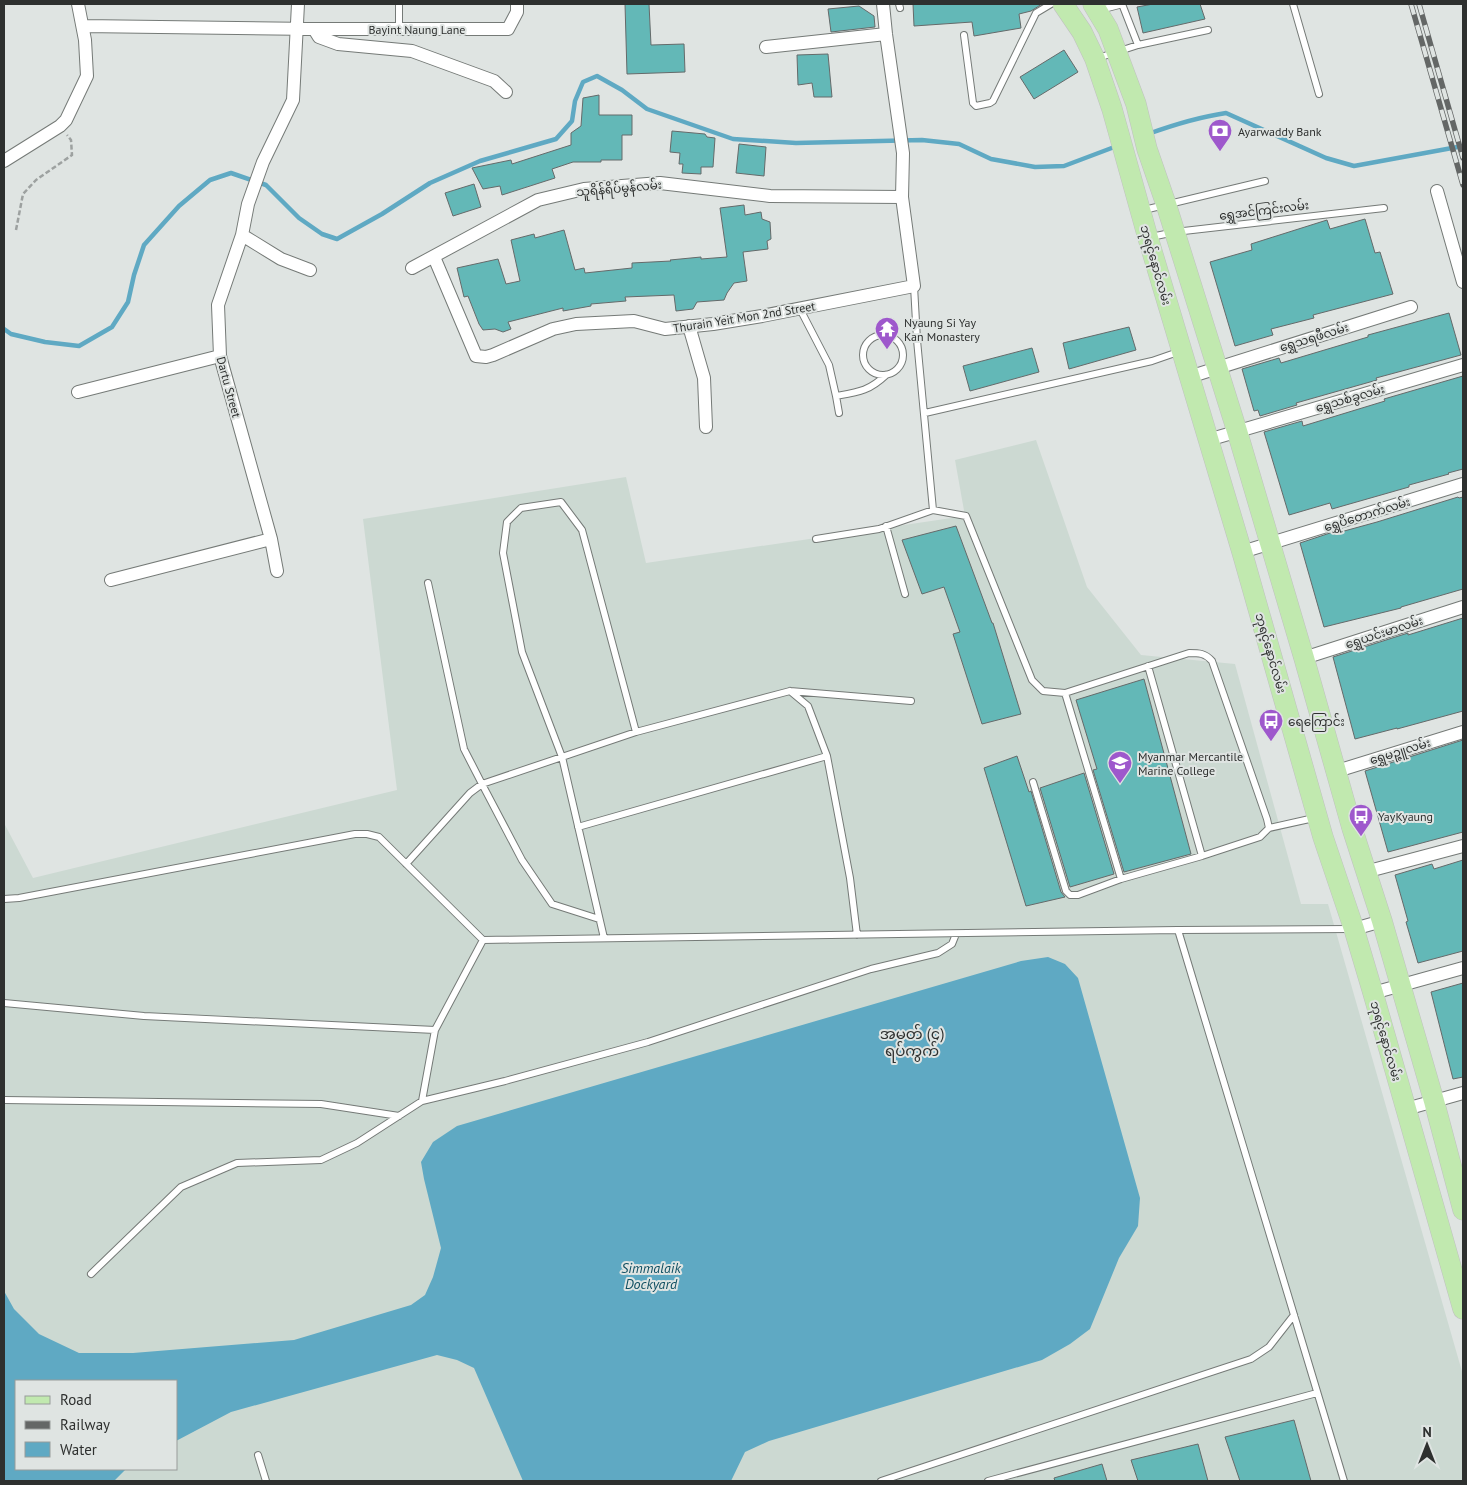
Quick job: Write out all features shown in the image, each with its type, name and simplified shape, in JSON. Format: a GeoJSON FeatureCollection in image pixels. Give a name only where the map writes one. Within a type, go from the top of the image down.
{"type":"FeatureCollection","features":[{"type":"Feature","properties":{"kind":"main road","name":"ဘုရင့်နောင်လမ်း"},"geometry":{"type":"LineString","coordinates":[[1063,4],[1082,32],[1095,59],[1112,110],[1318,818],[1373,993],[1463,1309]]}},
{"type":"Feature","properties":{"kind":"main road"},"geometry":{"type":"LineString","coordinates":[[1094,7],[1108,29],[1136,104],[1147,149],[1217,367],[1304,658],[1365,872],[1382,921],[1463,1210]]}},
{"type":"Feature","properties":{"kind":"street"},"geometry":{"type":"LineString","coordinates":[[4,161],[60,126],[66,120],[87,76],[86,40],[78,4]]}},
{"type":"Feature","properties":{"kind":"street"},"geometry":{"type":"LineString","coordinates":[[298,4],[298,29]]}},
{"type":"Feature","properties":{"kind":"street","name":"Bayint Naung Lane"},"geometry":{"type":"LineString","coordinates":[[83,26],[508,29],[517,12],[517,4]]}},
{"type":"Feature","properties":{"kind":"street"},"geometry":{"type":"LineString","coordinates":[[883,4],[903,153],[902,198],[914,286]]}},
{"type":"Feature","properties":{"kind":"street","name":"Dartu Street"},"geometry":{"type":"LineString","coordinates":[[277,571],[271,538],[220,356],[218,305],[242,235],[248,204],[263,162],[293,100],[298,29]]}},
{"type":"Feature","properties":{"kind":"street"},"geometry":{"type":"LineString","coordinates":[[314,29],[319,37],[338,44],[412,51],[494,81],[506,92]]}},
{"type":"Feature","properties":{"kind":"street"},"geometry":{"type":"LineString","coordinates":[[766,47],[886,34]]}},
{"type":"Feature","properties":{"kind":"street","name":"သူရိန်ရိပ်မွန်လမ်း"},"geometry":{"type":"LineString","coordinates":[[412,268],[538,200],[584,189],[660,183],[770,196],[902,198]]}},
{"type":"Feature","properties":{"kind":"street"},"geometry":{"type":"LineString","coordinates":[[1437,191],[1463,282]]}},
{"type":"Feature","properties":{"kind":"street"},"geometry":{"type":"LineString","coordinates":[[242,235],[281,259],[310,270]]}},
{"type":"Feature","properties":{"kind":"street","name":"Thurain Yeit Mon 2nd Street"},"geometry":{"type":"LineString","coordinates":[[434,257],[476,356],[486,357],[553,329],[576,324],[634,321],[665,328],[689,326],[762,316],[914,286]]}},
{"type":"Feature","properties":{"kind":"street","name":"ရွှေသရဖီလမ်း"},"geometry":{"type":"LineString","coordinates":[[1189,377],[1411,307]]}},
{"type":"Feature","properties":{"kind":"street"},"geometry":{"type":"LineString","coordinates":[[689,326],[704,378],[706,427]]}},
{"type":"Feature","properties":{"kind":"street"},"geometry":{"type":"LineString","coordinates":[[78,392],[220,356]]}},
{"type":"Feature","properties":{"kind":"street","name":"ရွှေသစ်ခွလမ်း"},"geometry":{"type":"LineString","coordinates":[[1208,440],[1463,365]]}},
{"type":"Feature","properties":{"kind":"street","name":"ရွှေပိတောက်လမ်း"},"geometry":{"type":"LineString","coordinates":[[1242,552],[1463,484]]}},
{"type":"Feature","properties":{"kind":"street"},"geometry":{"type":"LineString","coordinates":[[111,580],[271,538]]}},
{"type":"Feature","properties":{"kind":"street","name":"ရွှေယင်းမာလမ်း"},"geometry":{"type":"LineString","coordinates":[[1304,658],[1463,607]]}},
{"type":"Feature","properties":{"kind":"street","name":"ရွှေမဉ္ဇူလမ်း"},"geometry":{"type":"LineString","coordinates":[[1337,771],[1463,732]]}},
{"type":"Feature","properties":{"kind":"street"},"geometry":{"type":"LineString","coordinates":[[1365,872],[1463,846]]}},
{"type":"Feature","properties":{"kind":"street"},"geometry":{"type":"LineString","coordinates":[[1354,929],[1382,921]]}},
{"type":"Feature","properties":{"kind":"street"},"geometry":{"type":"LineString","coordinates":[[1373,993],[1463,968]]}},
{"type":"Feature","properties":{"kind":"street"},"geometry":{"type":"LineString","coordinates":[[1406,1109],[1463,1093]]}},
{"type":"Feature","properties":{"kind":"lane"},"geometry":{"type":"LineString","coordinates":[[399,4],[399,29]]}},
{"type":"Feature","properties":{"kind":"lane"},"geometry":{"type":"LineString","coordinates":[[964,35],[973,103],[976,106],[990,103],[993,101],[1036,13],[1051,4]]}},
{"type":"Feature","properties":{"kind":"lane"},"geometry":{"type":"LineString","coordinates":[[1094,7],[1122,4],[1138,45]]}},
{"type":"Feature","properties":{"kind":"lane"},"geometry":{"type":"LineString","coordinates":[[1293,4],[1319,94]]}},
{"type":"Feature","properties":{"kind":"lane"},"geometry":{"type":"LineString","coordinates":[[1095,59],[1138,45],[1208,30]]}},
{"type":"Feature","properties":{"kind":"lane"},"geometry":{"type":"LineString","coordinates":[[1140,210],[1265,181]]}},
{"type":"Feature","properties":{"kind":"lane","name":"ရွှေအင်ကြင်းလမ်း"},"geometry":{"type":"LineString","coordinates":[[1148,238],[1175,232],[1384,208]]}},
{"type":"Feature","properties":{"kind":"lane"},"geometry":{"type":"LineString","coordinates":[[914,286],[932,510]]}},
{"type":"Feature","properties":{"kind":"lane"},"geometry":{"type":"LineString","coordinates":[[800,309],[829,365],[838,413]]}},
{"type":"Feature","properties":{"kind":"lane"},"geometry":{"type":"LineString","coordinates":[[836,396],[864,391],[899,367],[903,360],[901,345],[896,339],[881,335],[873,337],[868,343],[863,357],[871,371],[886,375]]}},
{"type":"Feature","properties":{"kind":"lane"},"geometry":{"type":"LineString","coordinates":[[925,413],[1152,361],[1181,351]]}},
{"type":"Feature","properties":{"kind":"lane"},"geometry":{"type":"LineString","coordinates":[[604,938],[562,757],[522,652],[503,553],[507,522],[521,508],[561,502],[582,530],[636,732]]}},
{"type":"Feature","properties":{"kind":"lane"},"geometry":{"type":"LineString","coordinates":[[816,539],[879,529],[932,510],[966,516],[1032,680],[1043,691],[1065,693],[1189,653],[1207,655],[1212,662],[1269,828]]}},
{"type":"Feature","properties":{"kind":"lane"},"geometry":{"type":"LineString","coordinates":[[886,526],[905,594]]}},
{"type":"Feature","properties":{"kind":"lane"},"geometry":{"type":"LineString","coordinates":[[428,583],[464,749],[522,860],[552,904],[599,919]]}},
{"type":"Feature","properties":{"kind":"lane"},"geometry":{"type":"LineString","coordinates":[[1148,666],[1202,856]]}},
{"type":"Feature","properties":{"kind":"lane"},"geometry":{"type":"LineString","coordinates":[[406,864],[470,793],[482,784],[636,732],[790,690],[911,701]]}},
{"type":"Feature","properties":{"kind":"lane"},"geometry":{"type":"LineString","coordinates":[[790,690],[808,706],[827,756],[850,878],[857,935]]}},
{"type":"Feature","properties":{"kind":"lane"},"geometry":{"type":"LineString","coordinates":[[1065,693],[1121,879]]}},
{"type":"Feature","properties":{"kind":"lane"},"geometry":{"type":"LineString","coordinates":[[578,827],[827,756]]}},
{"type":"Feature","properties":{"kind":"lane"},"geometry":{"type":"LineString","coordinates":[[1033,782],[1066,891],[1070,895],[1078,895],[1121,879],[1260,837],[1269,828],[1318,818]]}},
{"type":"Feature","properties":{"kind":"lane"},"geometry":{"type":"LineString","coordinates":[[4,899],[19,898],[355,834],[367,834],[379,837],[484,940],[1354,929]]}},
{"type":"Feature","properties":{"kind":"lane"},"geometry":{"type":"LineString","coordinates":[[1178,930],[1344,1481]]}},
{"type":"Feature","properties":{"kind":"lane"},"geometry":{"type":"LineString","coordinates":[[91,1274],[181,1187],[237,1163],[321,1160],[358,1144],[422,1101],[505,1081],[648,1042],[871,969],[938,953],[952,944],[956,934]]}},
{"type":"Feature","properties":{"kind":"lane"},"geometry":{"type":"LineString","coordinates":[[422,1101],[435,1030],[484,940]]}},
{"type":"Feature","properties":{"kind":"lane"},"geometry":{"type":"LineString","coordinates":[[4,1003],[144,1016],[435,1030]]}},
{"type":"Feature","properties":{"kind":"lane"},"geometry":{"type":"LineString","coordinates":[[4,1100],[321,1104],[398,1116]]}},
{"type":"Feature","properties":{"kind":"lane"},"geometry":{"type":"LineString","coordinates":[[881,1481],[1251,1359],[1269,1347],[1294,1316]]}},
{"type":"Feature","properties":{"kind":"lane"},"geometry":{"type":"LineString","coordinates":[[990,1481],[1318,1393]]}},
{"type":"Feature","properties":{"kind":"lane"},"geometry":{"type":"LineString","coordinates":[[258,1456],[266,1481]]}},
{"type":"Feature","properties":{"kind":"path"},"geometry":{"type":"LineString","coordinates":[[16,230],[23,194],[36,180],[72,155],[71,140],[60,126]]}},
{"type":"Feature","properties":{"kind":"shaded area"},"geometry":{"type":"Polygon","coordinates":[[[1036,440],[1087,587],[1141,655],[1235,664],[1301,904],[1328,904],[1463,1375],[1463,1481],[95,1481],[90,1470],[178,1470],[178,1380],[46,1380],[4,1293],[4,823],[33,878],[397,790],[363,519],[626,477],[646,563],[965,516],[955,460],[1036,440]]]}},
{"type":"Feature","properties":{"kind":"water","name":"Simmalaik Dockyard"},"geometry":{"type":"Polygon","coordinates":[[[1048,957],[1065,964],[1078,978],[1140,1198],[1138,1226],[1119,1258],[1090,1329],[1070,1344],[1042,1360],[769,1441],[745,1452],[731,1481],[523,1481],[474,1368],[457,1360],[437,1355],[231,1412],[178,1440],[178,1380],[15,1380],[15,1470],[125,1470],[114,1481],[4,1481],[4,1291],[14,1309],[39,1334],[79,1353],[133,1353],[294,1340],[411,1305],[425,1295],[433,1277],[441,1248],[421,1162],[433,1142],[457,1126],[1021,961],[1048,957]]]}},
{"type":"Feature","properties":{"kind":"building"},"geometry":{"type":"Polygon","coordinates":[[[625,4],[649,4],[651,45],[684,44],[685,72],[627,74],[625,4]]]}},
{"type":"Feature","properties":{"kind":"building"},"geometry":{"type":"Polygon","coordinates":[[[913,4],[1042,4],[1031,11],[1019,14],[1021,28],[974,36],[972,22],[914,26],[913,4]]]}},
{"type":"Feature","properties":{"kind":"building"},"geometry":{"type":"Polygon","coordinates":[[[1153,4],[1200,4],[1205,19],[1143,33],[1137,7],[1153,4]]]}},
{"type":"Feature","properties":{"kind":"building"},"geometry":{"type":"Polygon","coordinates":[[[859,6],[874,16],[875,27],[831,32],[828,9],[859,6]]]}},
{"type":"Feature","properties":{"kind":"building"},"geometry":{"type":"Polygon","coordinates":[[[1064,50],[1078,72],[1034,99],[1020,77],[1064,50]]]}},
{"type":"Feature","properties":{"kind":"building"},"geometry":{"type":"Polygon","coordinates":[[[828,54],[832,97],[814,97],[812,83],[798,85],[797,55],[828,54]]]}},
{"type":"Feature","properties":{"kind":"building"},"geometry":{"type":"Polygon","coordinates":[[[599,95],[599,115],[632,115],[632,135],[622,135],[622,160],[573,162],[552,169],[555,178],[502,195],[500,186],[483,189],[472,168],[511,160],[512,164],[571,145],[571,133],[581,126],[583,98],[599,95]]]}},
{"type":"Feature","properties":{"kind":"building"},"geometry":{"type":"Polygon","coordinates":[[[672,131],[705,134],[707,137],[715,138],[713,167],[701,167],[701,174],[682,173],[683,164],[679,164],[680,153],[670,152],[672,131]]]}},
{"type":"Feature","properties":{"kind":"building"},"geometry":{"type":"Polygon","coordinates":[[[739,144],[766,147],[764,176],[736,173],[739,144]]]}},
{"type":"Feature","properties":{"kind":"building"},"geometry":{"type":"Polygon","coordinates":[[[474,184],[481,207],[453,216],[445,193],[474,184]]]}},
{"type":"Feature","properties":{"kind":"building"},"geometry":{"type":"Polygon","coordinates":[[[744,205],[745,215],[761,212],[762,219],[770,222],[771,239],[767,241],[768,249],[743,252],[747,281],[734,283],[724,300],[697,302],[693,309],[676,311],[674,295],[625,297],[626,301],[591,304],[591,306],[563,311],[563,308],[508,322],[511,329],[503,332],[495,329],[483,330],[468,296],[464,297],[457,268],[498,259],[506,284],[520,281],[511,240],[534,234],[535,238],[564,230],[575,270],[584,268],[585,273],[632,268],[632,263],[701,257],[701,259],[727,257],[720,208],[744,205]]]}},
{"type":"Feature","properties":{"kind":"building"},"geometry":{"type":"Polygon","coordinates":[[[1365,219],[1375,253],[1380,252],[1393,294],[1313,315],[1314,318],[1271,329],[1273,335],[1235,346],[1210,262],[1252,250],[1251,244],[1327,220],[1330,229],[1365,219]]]}},
{"type":"Feature","properties":{"kind":"building"},"geometry":{"type":"Polygon","coordinates":[[[1449,313],[1461,355],[1376,378],[1377,380],[1296,403],[1297,405],[1260,416],[1258,410],[1254,411],[1242,369],[1279,358],[1281,363],[1368,337],[1368,335],[1449,313]]]}},
{"type":"Feature","properties":{"kind":"building"},"geometry":{"type":"Polygon","coordinates":[[[1129,327],[1136,350],[1069,369],[1063,343],[1129,327]]]}},
{"type":"Feature","properties":{"kind":"building"},"geometry":{"type":"Polygon","coordinates":[[[1032,348],[1039,372],[970,391],[963,366],[1032,348]]]}},
{"type":"Feature","properties":{"kind":"building"},"geometry":{"type":"Polygon","coordinates":[[[1463,376],[1463,469],[1332,509],[1330,503],[1289,515],[1264,432],[1302,421],[1303,426],[1385,401],[1384,399],[1463,376]]]}},
{"type":"Feature","properties":{"kind":"building"},"geometry":{"type":"Polygon","coordinates":[[[1463,497],[1463,589],[1401,608],[1324,627],[1300,543],[1463,497]]]}},
{"type":"Feature","properties":{"kind":"building"},"geometry":{"type":"Polygon","coordinates":[[[956,526],[993,623],[1021,714],[982,724],[953,634],[960,632],[944,587],[922,594],[902,540],[956,526]]]}},
{"type":"Feature","properties":{"kind":"building"},"geometry":{"type":"Polygon","coordinates":[[[1463,618],[1463,711],[1355,739],[1333,657],[1463,618]]]}},
{"type":"Feature","properties":{"kind":"building"},"geometry":{"type":"Polygon","coordinates":[[[1144,679],[1191,854],[1124,872],[1093,770],[1097,769],[1076,700],[1144,679]]]}},
{"type":"Feature","properties":{"kind":"building"},"geometry":{"type":"Polygon","coordinates":[[[1463,740],[1463,832],[1388,852],[1365,771],[1463,740]]]}},
{"type":"Feature","properties":{"kind":"building"},"geometry":{"type":"Polygon","coordinates":[[[1017,756],[1029,792],[1031,791],[1061,892],[1065,897],[1026,906],[984,768],[1017,756]]]}},
{"type":"Feature","properties":{"kind":"building"},"geometry":{"type":"Polygon","coordinates":[[[1084,773],[1114,874],[1070,887],[1040,788],[1084,773]]]}},
{"type":"Feature","properties":{"kind":"building"},"geometry":{"type":"Polygon","coordinates":[[[1463,860],[1463,951],[1418,963],[1395,875],[1432,864],[1434,869],[1463,860]]]}},
{"type":"Feature","properties":{"kind":"building"},"geometry":{"type":"Polygon","coordinates":[[[1463,983],[1463,1077],[1453,1079],[1431,992],[1463,983]]]}},
{"type":"Feature","properties":{"kind":"building"},"geometry":{"type":"Polygon","coordinates":[[[1294,1420],[1311,1481],[1240,1481],[1225,1437],[1294,1420]]]}},
{"type":"Feature","properties":{"kind":"building"},"geometry":{"type":"Polygon","coordinates":[[[1198,1444],[1208,1481],[1138,1481],[1131,1460],[1198,1444]]]}},
{"type":"Feature","properties":{"kind":"building"},"geometry":{"type":"Polygon","coordinates":[[[1102,1464],[1107,1481],[1055,1481],[1054,1478],[1102,1464]]]}},
{"type":"Feature","properties":{"kind":"waterway"},"geometry":{"type":"LineString","coordinates":[[4,329],[11,334],[45,342],[79,346],[112,327],[128,302],[134,275],[144,245],[179,206],[210,180],[231,173],[266,185],[299,218],[322,234],[337,239],[382,214],[430,183],[480,161],[556,139],[572,121],[575,101],[583,82],[597,76],[622,90],[647,109],[733,139],[796,143],[922,140],[959,144],[991,159],[1035,167],[1064,166],[1117,146]]}},
{"type":"Feature","properties":{"kind":"waterway"},"geometry":{"type":"LineString","coordinates":[[1148,134],[1186,122],[1226,113],[1326,158],[1354,166],[1463,146]]}},
{"type":"Feature","properties":{"kind":"railway"},"geometry":{"type":"LineString","coordinates":[[1411,4],[1463,185]]}},
{"type":"Feature","properties":{"kind":"railway"},"geometry":{"type":"LineString","coordinates":[[1419,4],[1463,158]]}},
{"type":"Feature","properties":{"kind":"place","name":"Ayarwaddy Bank"},"geometry":{"type":"Point","coordinates":[1220,152]}},
{"type":"Feature","properties":{"kind":"place","name":"Nyaung Si Yay Kan Monastery"},"geometry":{"type":"Point","coordinates":[887,350]}},
{"type":"Feature","properties":{"kind":"place","name":"ရေကြောင်း"},"geometry":{"type":"Point","coordinates":[1271,742]}},
{"type":"Feature","properties":{"kind":"place","name":"Myanmar Mercantile Marine College"},"geometry":{"type":"Point","coordinates":[1120,784]}},
{"type":"Feature","properties":{"kind":"place","name":"YayKyaung"},"geometry":{"type":"Point","coordinates":[1361,837]}},
{"type":"Feature","properties":{"kind":"district","name":"အမှတ် (၄) ရပ်ကွက်"},"geometry":{"type":"Point","coordinates":[912,1042]}}]}
